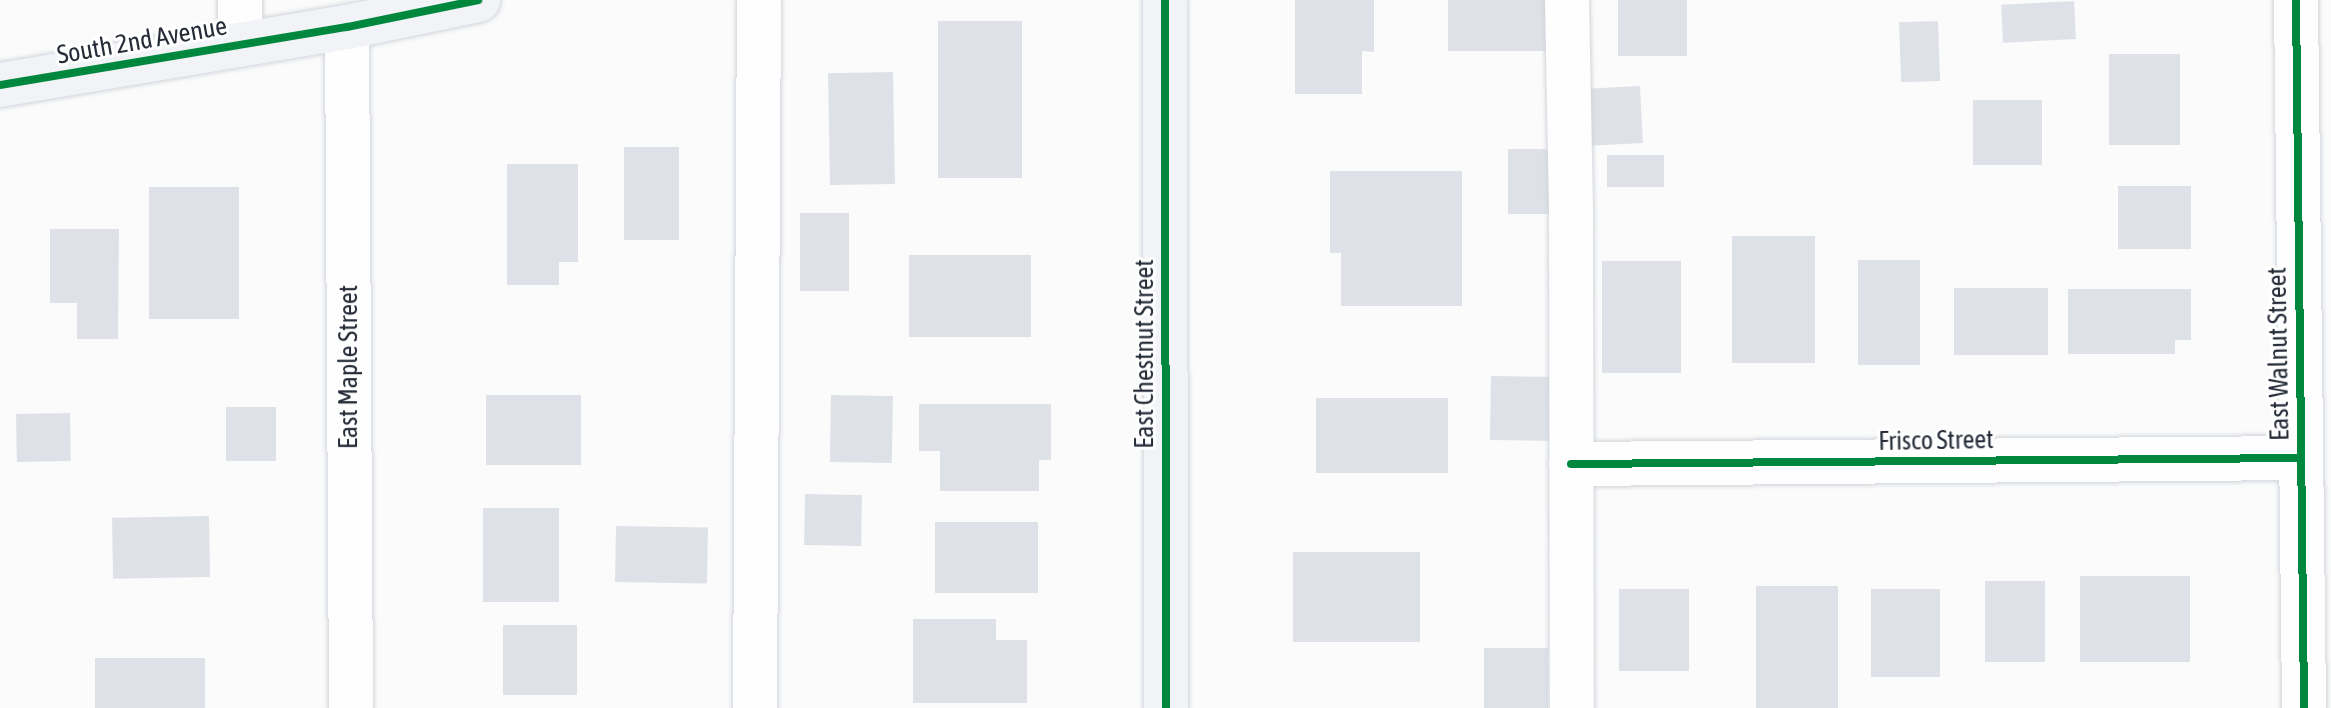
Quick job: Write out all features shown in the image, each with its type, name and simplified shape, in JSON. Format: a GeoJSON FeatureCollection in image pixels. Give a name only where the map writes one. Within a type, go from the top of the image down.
{"type":"FeatureCollection","features":[{"type":"Feature","properties":{"kind":"main road","name":"South 2nd Avenue"},"geometry":{"type":"LineString","coordinates":[[0,85],[347,27],[478,0]]}},
{"type":"Feature","properties":{"kind":"main road","name":"East Chestnut Street"},"geometry":{"type":"LineString","coordinates":[[1165,0],[1166,708]]}},
{"type":"Feature","properties":{"kind":"street"},"geometry":{"type":"LineString","coordinates":[[240,0],[240,44]]}},
{"type":"Feature","properties":{"kind":"street"},"geometry":{"type":"LineString","coordinates":[[755,708],[759,0]]}},
{"type":"Feature","properties":{"kind":"street"},"geometry":{"type":"LineString","coordinates":[[1567,0],[1572,708]]}},
{"type":"Feature","properties":{"kind":"street","name":"East Walnut Street"},"geometry":{"type":"LineString","coordinates":[[2296,0],[2304,708]]}},
{"type":"Feature","properties":{"kind":"street","name":"East Maple Street"},"geometry":{"type":"LineString","coordinates":[[347,27],[351,708]]}},
{"type":"Feature","properties":{"kind":"street","name":"Frisco Street"},"geometry":{"type":"LineString","coordinates":[[1571,464],[2301,458]]}},
{"type":"Feature","properties":{"kind":"building"},"geometry":{"type":"Polygon","coordinates":[[[1295,0],[1374,0],[1374,52],[1362,51],[1362,94],[1295,94],[1295,0]]]}},
{"type":"Feature","properties":{"kind":"building"},"geometry":{"type":"Polygon","coordinates":[[[1448,0],[1555,0],[1555,51],[1448,51],[1448,0]]]}},
{"type":"Feature","properties":{"kind":"building"},"geometry":{"type":"Polygon","coordinates":[[[1618,0],[1687,0],[1687,56],[1618,56],[1618,0]]]}},
{"type":"Feature","properties":{"kind":"building"},"geometry":{"type":"Polygon","coordinates":[[[2074,1],[2076,39],[2003,43],[2001,5],[2074,1]]]}},
{"type":"Feature","properties":{"kind":"building"},"geometry":{"type":"Polygon","coordinates":[[[938,21],[1022,21],[1022,178],[938,178],[938,21]]]}},
{"type":"Feature","properties":{"kind":"building"},"geometry":{"type":"Polygon","coordinates":[[[1938,21],[1940,81],[1901,82],[1899,22],[1938,21]]]}},
{"type":"Feature","properties":{"kind":"building"},"geometry":{"type":"Polygon","coordinates":[[[2109,54],[2180,54],[2180,145],[2109,145],[2109,54]]]}},
{"type":"Feature","properties":{"kind":"building"},"geometry":{"type":"Polygon","coordinates":[[[893,72],[895,184],[830,185],[828,73],[893,72]]]}},
{"type":"Feature","properties":{"kind":"building"},"geometry":{"type":"Polygon","coordinates":[[[1640,86],[1643,143],[1584,146],[1581,89],[1640,86]]]}},
{"type":"Feature","properties":{"kind":"building"},"geometry":{"type":"Polygon","coordinates":[[[1973,100],[2042,100],[2042,165],[1973,165],[1973,100]]]}},
{"type":"Feature","properties":{"kind":"building"},"geometry":{"type":"Polygon","coordinates":[[[624,147],[679,147],[679,240],[624,240],[624,147]]]}},
{"type":"Feature","properties":{"kind":"building"},"geometry":{"type":"Polygon","coordinates":[[[1508,149],[1555,149],[1555,214],[1508,214],[1508,149]]]}},
{"type":"Feature","properties":{"kind":"building"},"geometry":{"type":"Polygon","coordinates":[[[1607,155],[1664,155],[1664,187],[1607,187],[1607,155]]]}},
{"type":"Feature","properties":{"kind":"building"},"geometry":{"type":"Polygon","coordinates":[[[507,164],[578,164],[578,262],[559,262],[559,285],[507,285],[507,164]]]}},
{"type":"Feature","properties":{"kind":"building"},"geometry":{"type":"Polygon","coordinates":[[[1330,171],[1462,171],[1462,306],[1341,306],[1341,253],[1330,253],[1330,171]]]}},
{"type":"Feature","properties":{"kind":"building"},"geometry":{"type":"Polygon","coordinates":[[[2118,186],[2191,186],[2191,249],[2118,249],[2118,186]]]}},
{"type":"Feature","properties":{"kind":"building"},"geometry":{"type":"Polygon","coordinates":[[[149,187],[239,187],[239,319],[149,319],[149,187]]]}},
{"type":"Feature","properties":{"kind":"building"},"geometry":{"type":"Polygon","coordinates":[[[800,213],[849,213],[849,291],[800,291],[800,213]]]}},
{"type":"Feature","properties":{"kind":"building"},"geometry":{"type":"Polygon","coordinates":[[[50,229],[119,229],[118,339],[77,339],[77,303],[50,303],[50,229]]]}},
{"type":"Feature","properties":{"kind":"building"},"geometry":{"type":"Polygon","coordinates":[[[1732,236],[1815,236],[1815,363],[1732,363],[1732,236]]]}},
{"type":"Feature","properties":{"kind":"building"},"geometry":{"type":"Polygon","coordinates":[[[909,255],[1031,255],[1031,337],[909,337],[909,255]]]}},
{"type":"Feature","properties":{"kind":"building"},"geometry":{"type":"Polygon","coordinates":[[[1858,260],[1920,260],[1920,365],[1858,365],[1858,260]]]}},
{"type":"Feature","properties":{"kind":"building"},"geometry":{"type":"Polygon","coordinates":[[[1602,261],[1681,261],[1681,373],[1602,373],[1602,261]]]}},
{"type":"Feature","properties":{"kind":"building"},"geometry":{"type":"Polygon","coordinates":[[[1954,288],[2048,288],[2048,355],[1954,355],[1954,288]]]}},
{"type":"Feature","properties":{"kind":"building"},"geometry":{"type":"Polygon","coordinates":[[[2068,289],[2191,289],[2191,340],[2175,340],[2175,354],[2068,354],[2068,289]]]}},
{"type":"Feature","properties":{"kind":"building"},"geometry":{"type":"Polygon","coordinates":[[[1491,376],[1553,377],[1552,441],[1490,440],[1491,376]]]}},
{"type":"Feature","properties":{"kind":"building"},"geometry":{"type":"Polygon","coordinates":[[[486,395],[581,395],[581,465],[486,465],[486,395]]]}},
{"type":"Feature","properties":{"kind":"building"},"geometry":{"type":"Polygon","coordinates":[[[831,395],[893,396],[892,463],[830,462],[831,395]]]}},
{"type":"Feature","properties":{"kind":"building"},"geometry":{"type":"Polygon","coordinates":[[[1316,398],[1448,398],[1448,473],[1316,473],[1316,398]]]}},
{"type":"Feature","properties":{"kind":"building"},"geometry":{"type":"Polygon","coordinates":[[[919,404],[1051,404],[1051,460],[1039,460],[1039,491],[940,491],[940,451],[919,451],[919,404]]]}},
{"type":"Feature","properties":{"kind":"building"},"geometry":{"type":"Polygon","coordinates":[[[226,407],[276,407],[276,461],[226,461],[226,407]]]}},
{"type":"Feature","properties":{"kind":"building"},"geometry":{"type":"Polygon","coordinates":[[[70,413],[71,461],[17,462],[16,414],[70,413]]]}},
{"type":"Feature","properties":{"kind":"building"},"geometry":{"type":"Polygon","coordinates":[[[805,494],[862,495],[861,546],[804,545],[805,494]]]}},
{"type":"Feature","properties":{"kind":"building"},"geometry":{"type":"Polygon","coordinates":[[[483,508],[559,508],[559,602],[483,602],[483,508]]]}},
{"type":"Feature","properties":{"kind":"building"},"geometry":{"type":"Polygon","coordinates":[[[209,516],[210,577],[113,579],[112,518],[209,516]]]}},
{"type":"Feature","properties":{"kind":"building"},"geometry":{"type":"Polygon","coordinates":[[[935,522],[1038,522],[1038,593],[935,593],[935,522]]]}},
{"type":"Feature","properties":{"kind":"building"},"geometry":{"type":"Polygon","coordinates":[[[616,526],[708,528],[707,584],[615,582],[616,526]]]}},
{"type":"Feature","properties":{"kind":"building"},"geometry":{"type":"Polygon","coordinates":[[[1293,552],[1420,552],[1420,642],[1293,642],[1293,552]]]}},
{"type":"Feature","properties":{"kind":"building"},"geometry":{"type":"Polygon","coordinates":[[[2080,576],[2190,576],[2190,662],[2080,662],[2080,576]]]}},
{"type":"Feature","properties":{"kind":"building"},"geometry":{"type":"Polygon","coordinates":[[[1985,581],[2045,581],[2045,662],[1985,662],[1985,581]]]}},
{"type":"Feature","properties":{"kind":"building"},"geometry":{"type":"Polygon","coordinates":[[[1756,586],[1838,586],[1838,708],[1756,708],[1756,586]]]}},
{"type":"Feature","properties":{"kind":"building"},"geometry":{"type":"Polygon","coordinates":[[[1619,589],[1689,589],[1689,671],[1619,671],[1619,589]]]}},
{"type":"Feature","properties":{"kind":"building"},"geometry":{"type":"Polygon","coordinates":[[[1871,589],[1940,589],[1940,677],[1871,677],[1871,589]]]}},
{"type":"Feature","properties":{"kind":"building"},"geometry":{"type":"Polygon","coordinates":[[[913,619],[996,619],[996,640],[1027,640],[1027,703],[913,703],[913,619]]]}},
{"type":"Feature","properties":{"kind":"building"},"geometry":{"type":"Polygon","coordinates":[[[503,625],[577,625],[577,695],[503,695],[503,625]]]}},
{"type":"Feature","properties":{"kind":"building"},"geometry":{"type":"Polygon","coordinates":[[[1484,648],[1548,648],[1548,708],[1484,708],[1484,648]]]}},
{"type":"Feature","properties":{"kind":"building"},"geometry":{"type":"Polygon","coordinates":[[[95,658],[205,658],[205,708],[95,708],[95,658]]]}},
{"type":"Feature","properties":{"kind":"cycle path"},"geometry":{"type":"LineString","coordinates":[[0,85],[347,27],[478,0]]}},
{"type":"Feature","properties":{"kind":"cycle path"},"geometry":{"type":"LineString","coordinates":[[1165,0],[1166,708]]}},
{"type":"Feature","properties":{"kind":"cycle path"},"geometry":{"type":"LineString","coordinates":[[2296,0],[2304,708]]}},
{"type":"Feature","properties":{"kind":"cycle path"},"geometry":{"type":"LineString","coordinates":[[1571,464],[2301,458]]}}]}
